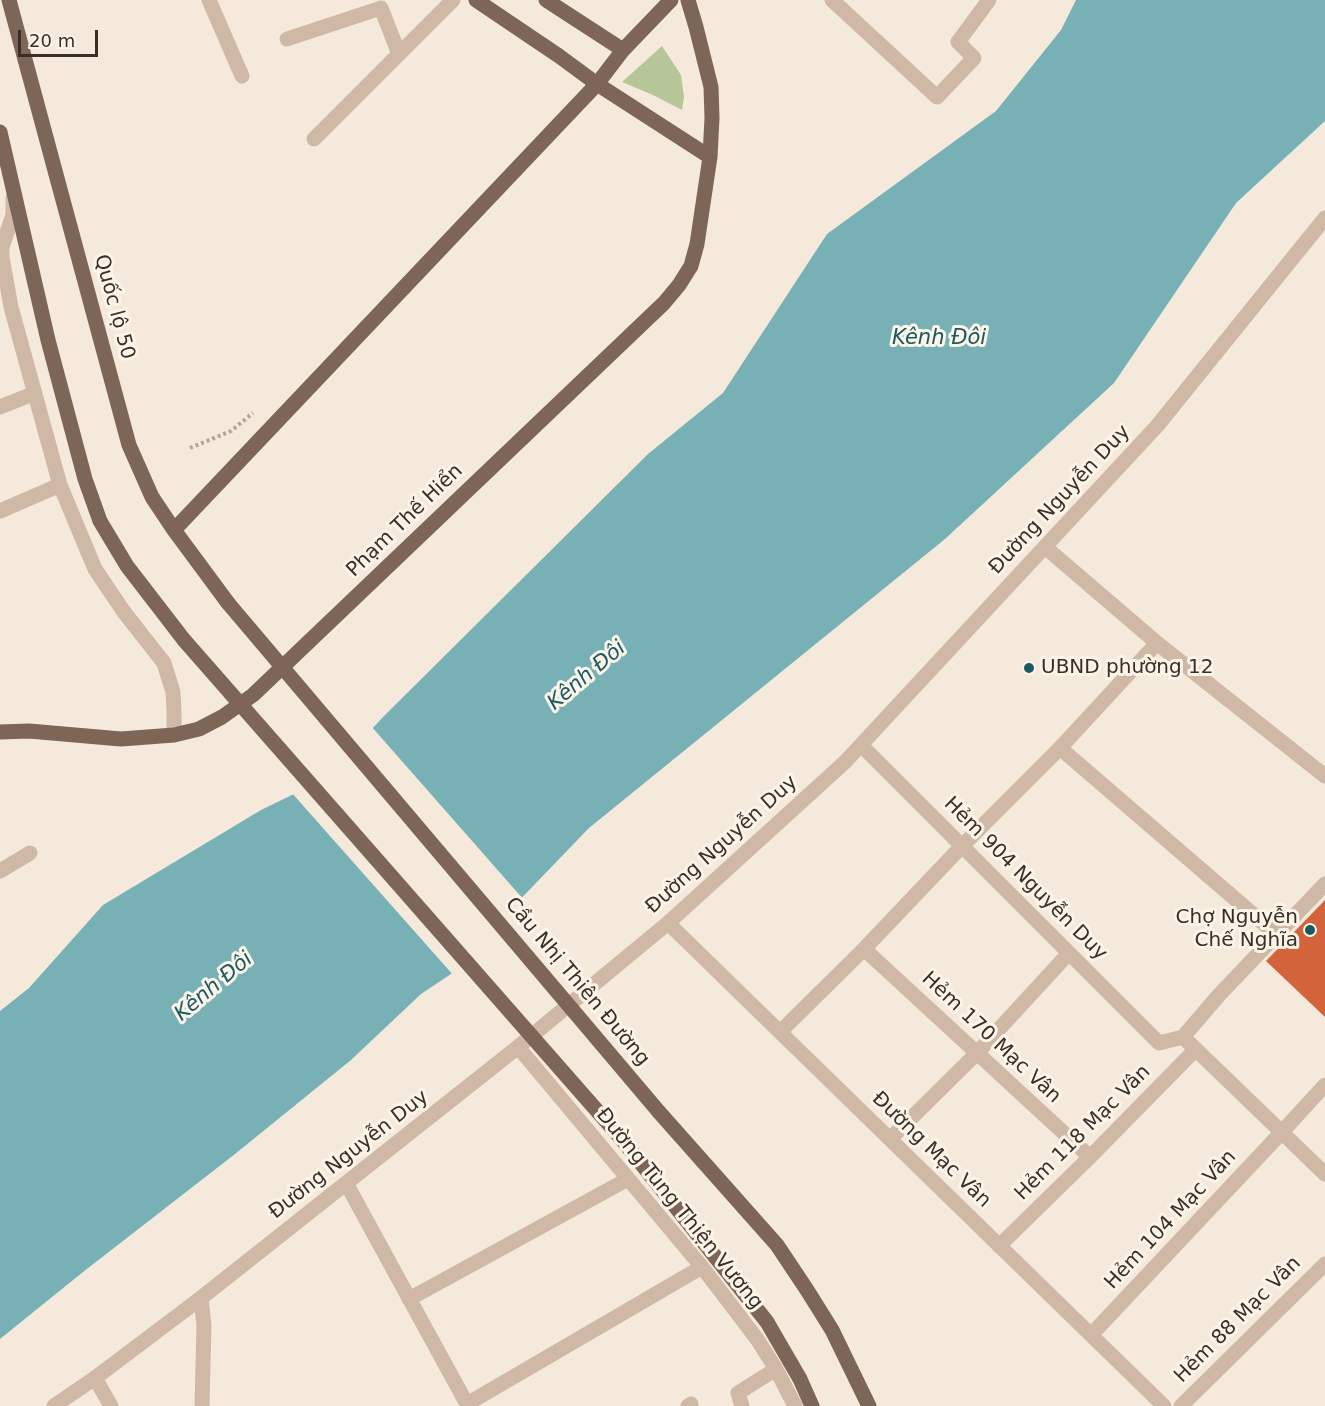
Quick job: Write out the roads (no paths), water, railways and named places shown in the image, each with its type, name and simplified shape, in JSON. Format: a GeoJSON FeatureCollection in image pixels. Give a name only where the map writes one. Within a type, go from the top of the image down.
{"type":"FeatureCollection","features":[{"type":"Feature","properties":{"kind":"main road","name":"Quốc lộ 50"},"geometry":{"type":"LineString","coordinates":[[9,0],[129,445],[152,497],[174,531],[228,603]]}},
{"type":"Feature","properties":{"kind":"main road"},"geometry":{"type":"LineString","coordinates":[[476,0],[597,84],[710,157]]}},
{"type":"Feature","properties":{"kind":"main road"},"geometry":{"type":"LineString","coordinates":[[546,0],[623,50]]}},
{"type":"Feature","properties":{"kind":"main road"},"geometry":{"type":"LineString","coordinates":[[174,531],[597,84],[623,50],[671,0]]}},
{"type":"Feature","properties":{"kind":"main road","name":"Phạm Thế Hiển"},"geometry":{"type":"LineString","coordinates":[[0,732],[29,731],[121,739],[174,735],[199,729],[222,717],[253,694],[664,303],[691,266],[698,244],[710,157],[711,87],[688,0]]}},
{"type":"Feature","properties":{"kind":"main road"},"geometry":{"type":"LineString","coordinates":[[1,140],[48,340],[85,479],[100,521],[127,566],[184,640],[621,1138],[767,1322],[800,1379],[812,1406]]}},
{"type":"Feature","properties":{"kind":"main road","name":"Cầu Nhị Thiên Đường"},"geometry":{"type":"LineString","coordinates":[[228,603],[659,1112],[777,1245],[832,1330],[869,1406]]}},
{"type":"Feature","properties":{"kind":"street"},"geometry":{"type":"LineString","coordinates":[[209,0],[242,76]]}},
{"type":"Feature","properties":{"kind":"street"},"geometry":{"type":"LineString","coordinates":[[314,139],[453,0]]}},
{"type":"Feature","properties":{"kind":"street"},"geometry":{"type":"LineString","coordinates":[[832,0],[937,96],[974,58],[957,42],[986,1]]}},
{"type":"Feature","properties":{"kind":"street"},"geometry":{"type":"LineString","coordinates":[[287,39],[381,8],[399,54]]}},
{"type":"Feature","properties":{"kind":"street"},"geometry":{"type":"LineString","coordinates":[[13,191],[13,215],[2,246],[6,309],[35,393],[60,485],[95,569],[124,612],[164,663],[172,692],[174,735]]}},
{"type":"Feature","properties":{"kind":"street","name":"Đường Nguyễn Duy"},"geometry":{"type":"LineString","coordinates":[[54,1406],[201,1298],[518,1047],[668,923],[829,776],[861,745],[1157,426],[1325,218]]}},
{"type":"Feature","properties":{"kind":"street"},"geometry":{"type":"LineString","coordinates":[[0,407],[35,393]]}},
{"type":"Feature","properties":{"kind":"street"},"geometry":{"type":"LineString","coordinates":[[0,511],[60,485]]}},
{"type":"Feature","properties":{"kind":"street"},"geometry":{"type":"LineString","coordinates":[[1045,547],[1157,643],[1325,776]]}},
{"type":"Feature","properties":{"kind":"street"},"geometry":{"type":"LineString","coordinates":[[780,1032],[1060,748],[1157,643]]}},
{"type":"Feature","properties":{"kind":"street","name":"Hẻm 904 Nguyễn Duy"},"geometry":{"type":"LineString","coordinates":[[861,745],[1159,1043],[1183,1036]]}},
{"type":"Feature","properties":{"kind":"street"},"geometry":{"type":"LineString","coordinates":[[1060,748],[1276,935]]}},
{"type":"Feature","properties":{"kind":"street"},"geometry":{"type":"LineString","coordinates":[[0,871],[30,853]]}},
{"type":"Feature","properties":{"kind":"street"},"geometry":{"type":"LineString","coordinates":[[1325,884],[1183,1036],[1325,1174]]}},
{"type":"Feature","properties":{"kind":"street","name":"Đường Mạc Vân"},"geometry":{"type":"LineString","coordinates":[[668,923],[1164,1406]]}},
{"type":"Feature","properties":{"kind":"street","name":"Hẻm 170 Mạc Vân"},"geometry":{"type":"LineString","coordinates":[[864,949],[1090,1157]]}},
{"type":"Feature","properties":{"kind":"street"},"geometry":{"type":"LineString","coordinates":[[890,1139],[977,1053],[1070,953]]}},
{"type":"Feature","properties":{"kind":"street","name":"Đường Tùng Thiện Vương"},"geometry":{"type":"LineString","coordinates":[[518,1047],[702,1267],[757,1339],[795,1406]]}},
{"type":"Feature","properties":{"kind":"street","name":"Hẻm 118 Mạc Vân"},"geometry":{"type":"LineString","coordinates":[[999,1246],[1196,1049]]}},
{"type":"Feature","properties":{"kind":"street","name":"Hẻm 104 Mạc Vân"},"geometry":{"type":"LineString","coordinates":[[1091,1335],[1325,1085]]}},
{"type":"Feature","properties":{"kind":"street"},"geometry":{"type":"LineString","coordinates":[[409,1299],[628,1179]]}},
{"type":"Feature","properties":{"kind":"street"},"geometry":{"type":"LineString","coordinates":[[346,1184],[467,1405],[702,1267]]}},
{"type":"Feature","properties":{"kind":"street","name":"Hẻm 88 Mạc Vân"},"geometry":{"type":"LineString","coordinates":[[1181,1406],[1325,1264]]}},
{"type":"Feature","properties":{"kind":"street"},"geometry":{"type":"LineString","coordinates":[[201,1298],[204,1325],[202,1406]]}},
{"type":"Feature","properties":{"kind":"street"},"geometry":{"type":"LineString","coordinates":[[742,1406],[738,1393],[776,1369]]}},
{"type":"Feature","properties":{"kind":"street"},"geometry":{"type":"LineString","coordinates":[[95,1378],[111,1406]]}},
{"type":"Feature","properties":{"kind":"water","name":"Kênh Đôi"},"geometry":{"type":"Polygon","coordinates":[[[1076,0],[1325,0],[1325,121],[1236,203],[1114,383],[945,539],[589,828],[481,940],[457,970],[421,994],[351,1060],[0,1339],[0,1011],[29,988],[103,905],[261,810],[325,779],[384,716],[648,454],[723,393],[827,234],[996,111],[1061,30],[1076,0]]]}},
{"type":"Feature","properties":{"kind":"place","name":"UBND phường 12"},"geometry":{"type":"Point","coordinates":[1029,668]}},
{"type":"Feature","properties":{"kind":"place","name":"Chợ Nguyễn Chế Nghĩa"},"geometry":{"type":"Point","coordinates":[1310,930]}}]}
